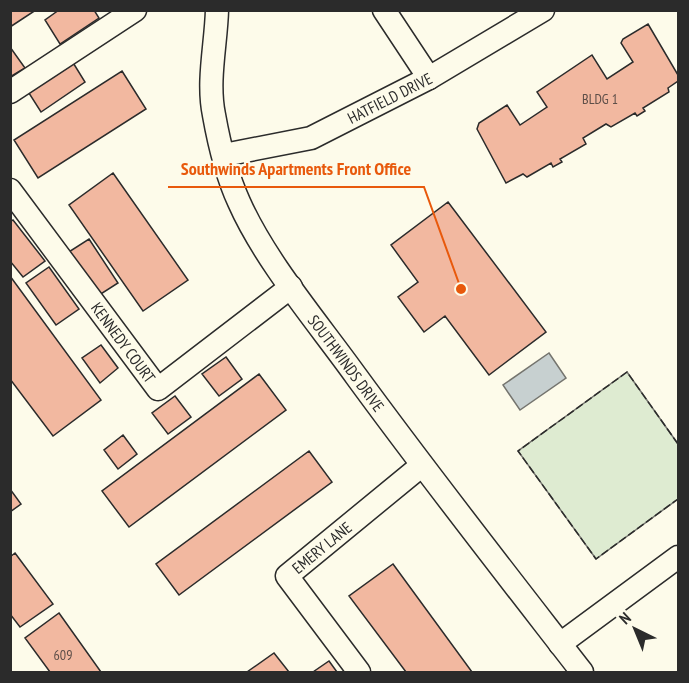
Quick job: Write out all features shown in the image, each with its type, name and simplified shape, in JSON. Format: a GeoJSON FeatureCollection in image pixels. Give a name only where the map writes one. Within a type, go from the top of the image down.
{"type":"FeatureCollection","features":[{"type":"Feature","properties":{"kind":"street"},"geometry":{"type":"LineString","coordinates":[[10,92],[135,10]]}},
{"type":"Feature","properties":{"kind":"street","name":"SOUTHWINDS DRIVE"},"geometry":{"type":"LineString","coordinates":[[217,10],[211,84],[213,113],[238,201],[254,232],[422,466],[582,672]]}},
{"type":"Feature","properties":{"kind":"street"},"geometry":{"type":"LineString","coordinates":[[384,10],[429,78]]}},
{"type":"Feature","properties":{"kind":"street","name":"HATFIELD DRIVE"},"geometry":{"type":"LineString","coordinates":[[224,155],[311,138],[429,78],[543,10]]}},
{"type":"Feature","properties":{"kind":"street","name":"KENNEDY COURT"},"geometry":{"type":"LineString","coordinates":[[10,190],[158,389],[291,286]]}},
{"type":"Feature","properties":{"kind":"street","name":"EMERY LANE"},"geometry":{"type":"LineString","coordinates":[[359,672],[287,576],[422,466]]}},
{"type":"Feature","properties":{"kind":"street"},"geometry":{"type":"LineString","coordinates":[[560,644],[678,557]]}},
{"type":"Feature","properties":{"kind":"green space"},"geometry":{"type":"Polygon","coordinates":[[[627,372],[678,444],[678,499],[596,559],[518,451],[627,372]]]}},
{"type":"Feature","properties":{"kind":"shaded area"},"geometry":{"type":"Polygon","coordinates":[[[549,353],[566,378],[520,410],[503,385],[549,353]]]}},
{"type":"Feature","properties":{"kind":"building"},"geometry":{"type":"Polygon","coordinates":[[[10,10],[36,10],[10,27],[10,10]]]}},
{"type":"Feature","properties":{"kind":"building"},"geometry":{"type":"Polygon","coordinates":[[[59,10],[94,10],[99,18],[60,44],[45,20],[59,10]]]}},
{"type":"Feature","properties":{"kind":"building"},"geometry":{"type":"Polygon","coordinates":[[[648,24],[678,75],[678,81],[668,88],[669,92],[643,108],[645,111],[637,116],[635,113],[611,127],[606,124],[583,138],[586,144],[560,159],[562,162],[553,167],[551,163],[527,177],[523,174],[506,183],[477,129],[479,123],[507,105],[520,125],[547,107],[537,92],[592,55],[607,79],[633,62],[621,43],[623,39],[648,24]]]}},
{"type":"Feature","properties":{"kind":"building"},"geometry":{"type":"Polygon","coordinates":[[[10,47],[25,68],[10,77],[10,47]]]}},
{"type":"Feature","properties":{"kind":"building"},"geometry":{"type":"Polygon","coordinates":[[[72,61],[85,82],[41,112],[27,90],[72,61]]]}},
{"type":"Feature","properties":{"kind":"building"},"geometry":{"type":"Polygon","coordinates":[[[122,71],[146,109],[38,178],[14,140],[122,71]]]}},
{"type":"Feature","properties":{"kind":"building"},"geometry":{"type":"Polygon","coordinates":[[[113,173],[188,280],[143,311],[69,205],[113,173]]]}},
{"type":"Feature","properties":{"kind":"building"},"geometry":{"type":"Polygon","coordinates":[[[448,202],[546,332],[489,375],[445,316],[424,332],[398,297],[418,282],[391,245],[448,202]]]}},
{"type":"Feature","properties":{"kind":"building"},"geometry":{"type":"Polygon","coordinates":[[[13,220],[45,261],[23,277],[10,261],[10,222],[13,220]]]}},
{"type":"Feature","properties":{"kind":"building"},"geometry":{"type":"Polygon","coordinates":[[[89,239],[118,283],[93,299],[64,255],[89,239]]]}},
{"type":"Feature","properties":{"kind":"building"},"geometry":{"type":"Polygon","coordinates":[[[49,267],[79,309],[56,325],[26,283],[49,267]]]}},
{"type":"Feature","properties":{"kind":"building"},"geometry":{"type":"Polygon","coordinates":[[[10,276],[101,400],[53,436],[10,379],[10,276]]]}},
{"type":"Feature","properties":{"kind":"building"},"geometry":{"type":"Polygon","coordinates":[[[101,345],[118,368],[100,383],[82,358],[101,345]]]}},
{"type":"Feature","properties":{"kind":"building"},"geometry":{"type":"Polygon","coordinates":[[[226,357],[242,379],[219,396],[202,374],[226,357]]]}},
{"type":"Feature","properties":{"kind":"building"},"geometry":{"type":"Polygon","coordinates":[[[259,374],[286,410],[129,527],[102,491],[259,374]]]}},
{"type":"Feature","properties":{"kind":"building"},"geometry":{"type":"Polygon","coordinates":[[[175,396],[191,417],[168,434],[152,413],[175,396]]]}},
{"type":"Feature","properties":{"kind":"building"},"geometry":{"type":"Polygon","coordinates":[[[123,435],[137,454],[118,469],[104,450],[123,435]]]}},
{"type":"Feature","properties":{"kind":"building"},"geometry":{"type":"Polygon","coordinates":[[[309,451],[332,482],[179,595],[156,564],[309,451]]]}},
{"type":"Feature","properties":{"kind":"building"},"geometry":{"type":"Polygon","coordinates":[[[10,489],[21,504],[10,512],[10,489]]]}},
{"type":"Feature","properties":{"kind":"building"},"geometry":{"type":"Polygon","coordinates":[[[15,553],[53,604],[20,627],[10,614],[10,557],[15,553]]]}},
{"type":"Feature","properties":{"kind":"building"},"geometry":{"type":"Polygon","coordinates":[[[393,564],[472,672],[406,672],[349,596],[393,564]]]}},
{"type":"Feature","properties":{"kind":"building"},"geometry":{"type":"Polygon","coordinates":[[[59,613],[101,672],[50,672],[25,638],[59,613]]]}},
{"type":"Feature","properties":{"kind":"building"},"geometry":{"type":"Polygon","coordinates":[[[274,653],[289,672],[247,672],[274,653]]]}},
{"type":"Feature","properties":{"kind":"building"},"geometry":{"type":"Polygon","coordinates":[[[329,661],[337,672],[313,672],[329,661]]]}},
{"type":"Feature","properties":{"kind":"fence"},"geometry":{"type":"LineString","coordinates":[[678,444],[627,372],[518,451],[596,559],[678,499]]}},
{"type":"Feature","properties":{"kind":"place","name":"Southwinds Apartments Front Office"},"geometry":{"type":"Point","coordinates":[461,289]}}]}
